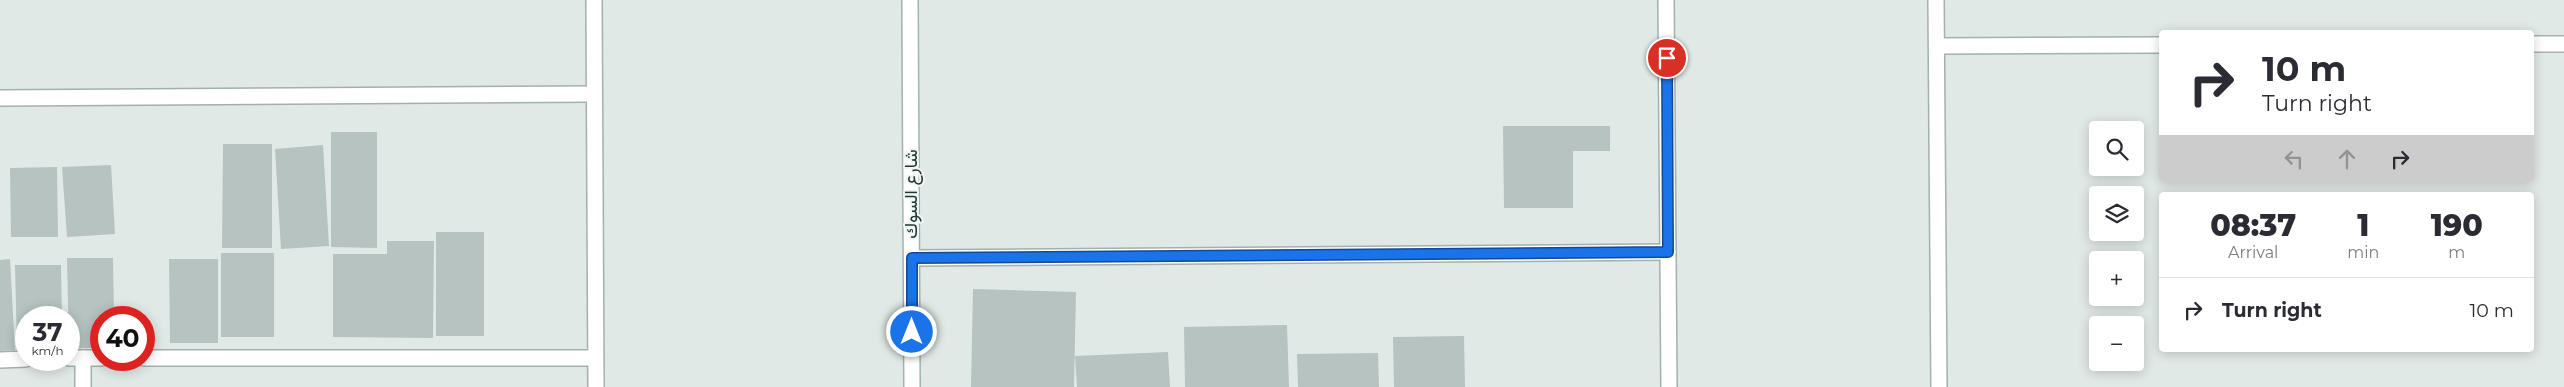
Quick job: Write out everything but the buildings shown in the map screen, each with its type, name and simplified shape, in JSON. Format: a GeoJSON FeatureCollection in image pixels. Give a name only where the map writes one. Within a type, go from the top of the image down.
{"type":"FeatureCollection","features":[{"type":"Feature","properties":{"kind":"street"},"geometry":{"type":"LineString","coordinates":[[594,0],[596,387]]}},
{"type":"Feature","properties":{"kind":"street","name":"شارع السوك"},"geometry":{"type":"LineString","coordinates":[[910,0],[912,387]]}},
{"type":"Feature","properties":{"kind":"street"},"geometry":{"type":"LineString","coordinates":[[1666,0],[1669,387]]}},
{"type":"Feature","properties":{"kind":"street"},"geometry":{"type":"LineString","coordinates":[[1936,0],[1939,387]]}},
{"type":"Feature","properties":{"kind":"street"},"geometry":{"type":"LineString","coordinates":[[2534,44],[2564,44]]}},
{"type":"Feature","properties":{"kind":"street"},"geometry":{"type":"LineString","coordinates":[[1937,46],[2159,45]]}},
{"type":"Feature","properties":{"kind":"street"},"geometry":{"type":"LineString","coordinates":[[0,98],[594,94]]}},
{"type":"Feature","properties":{"kind":"street"},"geometry":{"type":"LineString","coordinates":[[912,258],[1668,252]]}},
{"type":"Feature","properties":{"kind":"street"},"geometry":{"type":"LineString","coordinates":[[155,358],[595,358]]}},
{"type":"Feature","properties":{"kind":"street"},"geometry":{"type":"LineString","coordinates":[[0,360],[15,359]]}},
{"type":"Feature","properties":{"kind":"street"},"geometry":{"type":"LineString","coordinates":[[79,371],[83,387]]}},
{"type":"Feature","properties":{"kind":"route"},"geometry":{"type":"LineString","coordinates":[[912,332],[912,258],[1668,252],[1667,58]]}}]}
